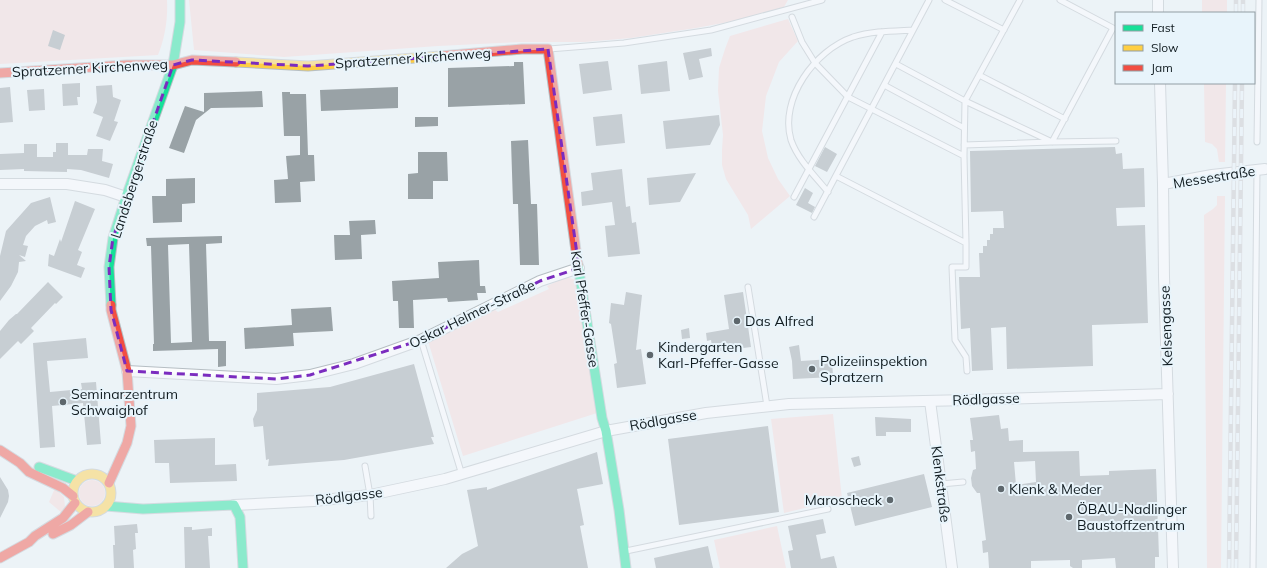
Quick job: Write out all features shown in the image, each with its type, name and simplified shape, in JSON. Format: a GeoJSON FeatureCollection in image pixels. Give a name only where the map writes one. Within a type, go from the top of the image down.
{"type":"FeatureCollection","features":[{"type":"Feature","properties":{"kind":"street","name":"Landsbergerstraße"},"geometry":{"type":"LineString","coordinates":[[116,493],[111,477],[127,443],[131,426],[131,415],[129,407],[127,371],[111,310],[109,283],[113,238],[173,65],[180,22],[180,0]]}},
{"type":"Feature","properties":{"kind":"street"},"geometry":{"type":"LineString","coordinates":[[1158,0],[1158,12]]}},
{"type":"Feature","properties":{"kind":"street","name":"Spratzerner Kirchenweg"},"geometry":{"type":"LineString","coordinates":[[0,73],[126,65],[173,65],[192,60],[308,66],[522,49],[548,49]]}},
{"type":"Feature","properties":{"kind":"street","name":"Karl Pfeffer-Gasse"},"geometry":{"type":"LineString","coordinates":[[548,49],[570,210],[602,418],[606,431],[625,551],[626,568]]}},
{"type":"Feature","properties":{"kind":"street","name":"Kelsengasse"},"geometry":{"type":"LineString","coordinates":[[1160,84],[1164,184],[1164,277],[1173,568]]}},
{"type":"Feature","properties":{"kind":"street","name":"Messestraße"},"geometry":{"type":"LineString","coordinates":[[1164,184],[1212,175],[1261,169]]}},
{"type":"Feature","properties":{"kind":"street"},"geometry":{"type":"LineString","coordinates":[[0,184],[68,184],[105,190],[126,197]]}},
{"type":"Feature","properties":{"kind":"street","name":"Oskar Helmer-Straße"},"geometry":{"type":"LineString","coordinates":[[127,371],[207,376],[286,378],[310,375],[354,364],[421,340],[540,281],[579,268]]}},
{"type":"Feature","properties":{"kind":"street","name":"Rödlgasse"},"geometry":{"type":"LineString","coordinates":[[106,506],[143,509],[314,501],[370,495],[445,480],[606,431],[706,413],[767,406],[790,404],[1168,394]]}},
{"type":"Feature","properties":{"kind":"street","name":"Klenkstraße"},"geometry":{"type":"LineString","coordinates":[[930,401],[952,568]]}},
{"type":"Feature","properties":{"kind":"street","name":"Landsbergerstraße"},"geometry":{"type":"LineString","coordinates":[[95,474],[114,454],[120,440],[125,417],[129,407]]}},
{"type":"Feature","properties":{"kind":"street"},"geometry":{"type":"LineString","coordinates":[[0,450],[20,463],[29,472],[63,488],[74,500],[81,509],[88,512],[100,511],[116,493],[104,477],[95,474],[83,475],[76,481],[73,488],[74,500],[71,509],[63,518],[35,536],[29,542],[0,558]]}},
{"type":"Feature","properties":{"kind":"street"},"geometry":{"type":"LineString","coordinates":[[20,463],[31,464],[76,481]]}},
{"type":"Feature","properties":{"kind":"street","name":"Rödlgasse"},"geometry":{"type":"LineString","coordinates":[[116,493],[167,507]]}},
{"type":"Feature","properties":{"kind":"street"},"geometry":{"type":"LineString","coordinates":[[234,505],[240,517],[243,568]]}},
{"type":"Feature","properties":{"kind":"street"},"geometry":{"type":"LineString","coordinates":[[29,542],[56,534],[88,512]]}},
{"type":"Feature","properties":{"kind":"lane","name":"Spratzerner Kirchenweg"},"geometry":{"type":"LineString","coordinates":[[548,49],[624,44],[711,30],[822,0]]}},
{"type":"Feature","properties":{"kind":"lane"},"geometry":{"type":"LineString","coordinates":[[814,217],[929,0]]}},
{"type":"Feature","properties":{"kind":"lane"},"geometry":{"type":"LineString","coordinates":[[945,0],[1004,30]]}},
{"type":"Feature","properties":{"kind":"lane"},"geometry":{"type":"LineString","coordinates":[[967,372],[966,357],[955,340],[952,267],[966,267],[964,156],[965,101],[1020,0]]}},
{"type":"Feature","properties":{"kind":"lane"},"geometry":{"type":"LineString","coordinates":[[1052,142],[1113,28],[1060,0]]}},
{"type":"Feature","properties":{"kind":"lane"},"geometry":{"type":"LineString","coordinates":[[1257,142],[1258,0]]}},
{"type":"Feature","properties":{"kind":"lane"},"geometry":{"type":"LineString","coordinates":[[792,17],[802,42],[815,63],[848,97],[964,156]]}},
{"type":"Feature","properties":{"kind":"lane"},"geometry":{"type":"LineString","coordinates":[[828,192],[797,154],[791,139],[789,120],[791,105],[798,86],[820,58],[838,45],[852,38],[882,32],[913,30]]}},
{"type":"Feature","properties":{"kind":"lane"},"geometry":{"type":"LineString","coordinates":[[794,197],[882,32]]}},
{"type":"Feature","properties":{"kind":"lane"},"geometry":{"type":"LineString","coordinates":[[896,64],[965,101],[1052,142]]}},
{"type":"Feature","properties":{"kind":"lane"},"geometry":{"type":"LineString","coordinates":[[979,75],[1065,119]]}},
{"type":"Feature","properties":{"kind":"lane"},"geometry":{"type":"LineString","coordinates":[[884,85],[964,128]]}},
{"type":"Feature","properties":{"kind":"lane"},"geometry":{"type":"LineString","coordinates":[[964,145],[1116,141]]}},
{"type":"Feature","properties":{"kind":"lane"},"geometry":{"type":"LineString","coordinates":[[1253,568],[1261,169]]}},
{"type":"Feature","properties":{"kind":"lane"},"geometry":{"type":"LineString","coordinates":[[836,176],[966,243]]}},
{"type":"Feature","properties":{"kind":"lane"},"geometry":{"type":"LineString","coordinates":[[748,287],[767,406]]}},
{"type":"Feature","properties":{"kind":"lane"},"geometry":{"type":"LineString","coordinates":[[421,340],[462,475]]}},
{"type":"Feature","properties":{"kind":"lane"},"geometry":{"type":"LineString","coordinates":[[365,466],[370,495],[371,516]]}},
{"type":"Feature","properties":{"kind":"lane"},"geometry":{"type":"LineString","coordinates":[[941,484],[963,482]]}},
{"type":"Feature","properties":{"kind":"lane"},"geometry":{"type":"LineString","coordinates":[[625,551],[828,509]]}},
{"type":"Feature","properties":{"kind":"highlighted area"},"geometry":{"type":"Polygon","coordinates":[[[548,49],[579,268],[540,281],[421,340],[310,375],[276,379],[127,371],[111,310],[109,267],[113,238],[173,65],[192,60],[308,66],[548,49]]]}},
{"type":"Feature","properties":{"kind":"shaded area"},"geometry":{"type":"Polygon","coordinates":[[[0,0],[167,0],[164,35],[158,55],[0,64],[0,0]]]}},
{"type":"Feature","properties":{"kind":"shaded area"},"geometry":{"type":"Polygon","coordinates":[[[189,0],[788,0],[784,7],[734,21],[631,38],[585,42],[520,42],[438,46],[284,57],[194,50],[189,0]]]}},
{"type":"Feature","properties":{"kind":"shaded area"},"geometry":{"type":"Polygon","coordinates":[[[1202,0],[1227,0],[1227,12],[1202,12],[1202,0]]]}},
{"type":"Feature","properties":{"kind":"shaded area"},"geometry":{"type":"Polygon","coordinates":[[[788,19],[798,41],[779,62],[766,96],[762,131],[768,158],[778,179],[790,196],[751,229],[748,215],[726,179],[722,165],[723,135],[718,91],[719,68],[730,36],[788,19]]]}},
{"type":"Feature","properties":{"kind":"shaded area"},"geometry":{"type":"Polygon","coordinates":[[[1204,84],[1226,84],[1225,162],[1219,162],[1217,149],[1212,144],[1205,142],[1204,84]]]}},
{"type":"Feature","properties":{"kind":"shaded area"},"geometry":{"type":"Polygon","coordinates":[[[1217,196],[1225,196],[1221,568],[1207,568],[1204,215],[1217,205],[1217,196]]]}},
{"type":"Feature","properties":{"kind":"shaded area"},"geometry":{"type":"Polygon","coordinates":[[[566,277],[576,280],[597,413],[463,456],[428,341],[495,310],[498,312],[549,289],[547,286],[566,277]]]}},
{"type":"Feature","properties":{"kind":"shaded area"},"geometry":{"type":"Polygon","coordinates":[[[833,414],[842,499],[784,513],[771,419],[833,414]]]}},
{"type":"Feature","properties":{"kind":"shaded area"},"geometry":{"type":"Polygon","coordinates":[[[92,480],[101,484],[105,493],[101,502],[92,506],[83,502],[79,493],[83,484],[92,480]]]}},
{"type":"Feature","properties":{"kind":"shaded area"},"geometry":{"type":"Polygon","coordinates":[[[55,488],[64,497],[65,507],[62,513],[49,502],[55,488]]]}},
{"type":"Feature","properties":{"kind":"shaded area"},"geometry":{"type":"Polygon","coordinates":[[[777,526],[786,568],[720,568],[714,540],[777,526]]]}},
{"type":"Feature","properties":{"kind":"building"},"geometry":{"type":"Polygon","coordinates":[[[53,30],[65,35],[60,50],[48,46],[53,30]]]}},
{"type":"Feature","properties":{"kind":"building"},"geometry":{"type":"Polygon","coordinates":[[[711,48],[712,56],[699,59],[703,77],[689,80],[683,53],[711,48]]]}},
{"type":"Feature","properties":{"kind":"building"},"geometry":{"type":"Polygon","coordinates":[[[608,61],[612,90],[583,94],[579,64],[608,61]]]}},
{"type":"Feature","properties":{"kind":"building"},"geometry":{"type":"Polygon","coordinates":[[[667,61],[670,91],[641,94],[638,65],[667,61]]]}},
{"type":"Feature","properties":{"kind":"building"},"geometry":{"type":"Polygon","coordinates":[[[514,62],[523,62],[525,104],[448,107],[448,68],[514,66],[514,62]]]}},
{"type":"Feature","properties":{"kind":"building"},"geometry":{"type":"Polygon","coordinates":[[[80,83],[80,97],[77,97],[78,105],[63,106],[62,84],[80,83]]]}},
{"type":"Feature","properties":{"kind":"building"},"geometry":{"type":"Polygon","coordinates":[[[112,85],[113,97],[121,100],[114,121],[118,122],[110,141],[96,136],[103,117],[93,113],[97,102],[96,86],[112,85]]]}},
{"type":"Feature","properties":{"kind":"building"},"geometry":{"type":"Polygon","coordinates":[[[10,87],[13,122],[0,123],[0,88],[10,87]]]}},
{"type":"Feature","properties":{"kind":"building"},"geometry":{"type":"Polygon","coordinates":[[[398,87],[398,108],[321,111],[320,90],[398,87]]]}},
{"type":"Feature","properties":{"kind":"building"},"geometry":{"type":"Polygon","coordinates":[[[44,89],[45,110],[29,111],[27,90],[44,89]]]}},
{"type":"Feature","properties":{"kind":"building"},"geometry":{"type":"Polygon","coordinates":[[[262,91],[263,107],[211,108],[196,120],[184,153],[169,148],[185,106],[204,112],[204,93],[262,91]]]}},
{"type":"Feature","properties":{"kind":"building"},"geometry":{"type":"Polygon","coordinates":[[[282,92],[290,92],[290,94],[306,94],[308,155],[314,155],[315,181],[300,182],[301,202],[275,203],[274,180],[288,179],[286,156],[300,155],[300,136],[284,136],[282,92]]]}},
{"type":"Feature","properties":{"kind":"building"},"geometry":{"type":"Polygon","coordinates":[[[622,114],[625,143],[596,146],[593,117],[622,114]]]}},
{"type":"Feature","properties":{"kind":"building"},"geometry":{"type":"Polygon","coordinates":[[[719,115],[720,125],[710,145],[666,149],[663,121],[719,115]]]}},
{"type":"Feature","properties":{"kind":"building"},"geometry":{"type":"Polygon","coordinates":[[[415,117],[438,117],[438,126],[415,127],[415,117]]]}},
{"type":"Feature","properties":{"kind":"building"},"geometry":{"type":"Polygon","coordinates":[[[528,140],[531,204],[537,204],[539,265],[520,265],[518,204],[513,204],[511,141],[528,140]]]}},
{"type":"Feature","properties":{"kind":"building"},"geometry":{"type":"Polygon","coordinates":[[[56,143],[68,143],[68,155],[87,155],[88,149],[103,149],[102,161],[113,164],[109,178],[81,170],[67,169],[67,172],[24,171],[24,169],[0,170],[0,154],[24,153],[24,144],[37,144],[37,157],[53,157],[53,152],[56,152],[56,143]]]}},
{"type":"Feature","properties":{"kind":"building"},"geometry":{"type":"Polygon","coordinates":[[[825,147],[837,154],[827,172],[815,166],[825,147]]]}},
{"type":"Feature","properties":{"kind":"building"},"geometry":{"type":"Polygon","coordinates":[[[1115,147],[1116,154],[1122,153],[1123,169],[1144,168],[1145,207],[1116,208],[1117,226],[1145,225],[1148,323],[1092,325],[1093,366],[1007,369],[1006,327],[991,328],[993,370],[972,371],[970,328],[961,329],[959,277],[980,277],[979,253],[983,253],[983,246],[987,246],[987,240],[990,240],[990,234],[993,234],[993,228],[1004,228],[1003,211],[971,212],[970,151],[1115,147]]]}},
{"type":"Feature","properties":{"kind":"building"},"geometry":{"type":"Polygon","coordinates":[[[418,152],[447,152],[448,181],[433,181],[433,199],[408,199],[408,174],[418,173],[418,152]]]}},
{"type":"Feature","properties":{"kind":"building"},"geometry":{"type":"Polygon","coordinates":[[[622,169],[626,207],[630,206],[632,223],[636,222],[640,254],[608,257],[605,226],[615,225],[612,202],[582,206],[581,192],[593,190],[591,173],[622,169]]]}},
{"type":"Feature","properties":{"kind":"building"},"geometry":{"type":"Polygon","coordinates":[[[696,173],[680,202],[649,205],[647,178],[696,173]]]}},
{"type":"Feature","properties":{"kind":"building"},"geometry":{"type":"Polygon","coordinates":[[[195,178],[195,203],[182,204],[182,222],[153,223],[152,196],[166,196],[166,179],[195,178]]]}},
{"type":"Feature","properties":{"kind":"building"},"geometry":{"type":"Polygon","coordinates":[[[805,188],[813,193],[808,203],[815,207],[812,213],[796,205],[805,188]]]}},
{"type":"Feature","properties":{"kind":"building"},"geometry":{"type":"Polygon","coordinates":[[[50,197],[56,222],[48,224],[47,220],[35,226],[26,236],[23,245],[28,246],[25,257],[19,255],[26,261],[19,262],[18,272],[11,286],[0,301],[0,256],[6,231],[31,203],[50,197]]]}},
{"type":"Feature","properties":{"kind":"building"},"geometry":{"type":"Polygon","coordinates":[[[75,201],[95,209],[78,250],[82,252],[77,265],[85,268],[81,278],[48,266],[49,254],[54,256],[60,239],[61,242],[75,201]]]}},
{"type":"Feature","properties":{"kind":"building"},"geometry":{"type":"Polygon","coordinates":[[[375,220],[376,234],[361,235],[362,259],[335,260],[334,235],[350,235],[349,221],[375,220]]]}},
{"type":"Feature","properties":{"kind":"building"},"geometry":{"type":"Polygon","coordinates":[[[222,236],[222,243],[206,244],[209,341],[226,341],[226,366],[218,367],[218,349],[153,351],[151,246],[147,246],[146,238],[222,236]],[[189,244],[168,245],[171,343],[192,342],[189,244]]]}},
{"type":"Feature","properties":{"kind":"building"},"geometry":{"type":"Polygon","coordinates":[[[479,260],[480,286],[485,286],[486,293],[477,293],[478,300],[448,302],[447,298],[413,300],[414,328],[399,328],[398,301],[393,301],[392,281],[439,278],[438,262],[479,260]]]}},
{"type":"Feature","properties":{"kind":"building"},"geometry":{"type":"Polygon","coordinates":[[[48,282],[63,297],[56,304],[55,303],[31,328],[34,331],[21,344],[18,341],[0,359],[0,331],[9,320],[17,314],[48,282]]]}},
{"type":"Feature","properties":{"kind":"building"},"geometry":{"type":"Polygon","coordinates":[[[626,292],[642,295],[636,350],[641,349],[646,384],[617,388],[614,364],[617,363],[611,324],[609,323],[611,303],[624,305],[626,292]]]}},
{"type":"Feature","properties":{"kind":"building","name":"Das Alfred"},"geometry":{"type":"Polygon","coordinates":[[[743,292],[751,347],[713,352],[711,340],[707,341],[706,333],[729,329],[724,295],[743,292]]]}},
{"type":"Feature","properties":{"kind":"building"},"geometry":{"type":"Polygon","coordinates":[[[331,307],[333,331],[293,333],[294,346],[245,349],[244,328],[292,325],[291,309],[331,307]]]}},
{"type":"Feature","properties":{"kind":"building"},"geometry":{"type":"Polygon","coordinates":[[[689,328],[690,338],[682,339],[681,330],[689,328]]]}},
{"type":"Feature","properties":{"kind":"building"},"geometry":{"type":"Polygon","coordinates":[[[86,338],[88,358],[47,361],[50,392],[82,389],[81,383],[96,382],[101,444],[87,445],[83,403],[52,406],[55,447],[40,448],[33,343],[86,338]]]}},
{"type":"Feature","properties":{"kind":"building","name":"Polizeiinspektion Spratzern"},"geometry":{"type":"Polygon","coordinates":[[[799,345],[801,361],[832,359],[833,377],[793,379],[792,361],[789,347],[799,345]]]}},
{"type":"Feature","properties":{"kind":"building"},"geometry":{"type":"Polygon","coordinates":[[[414,364],[434,437],[431,437],[434,444],[344,460],[268,466],[269,459],[266,460],[263,426],[254,427],[253,419],[257,410],[257,393],[330,387],[414,364]]]}},
{"type":"Feature","properties":{"kind":"building"},"geometry":{"type":"Polygon","coordinates":[[[999,415],[1001,429],[1008,428],[1009,441],[1023,440],[1023,452],[1079,451],[1080,476],[1109,475],[1109,471],[1156,469],[1159,557],[1155,557],[1155,568],[1116,568],[1115,558],[1082,560],[1082,568],[1073,568],[1070,566],[1070,560],[1031,561],[1031,568],[989,568],[988,552],[983,553],[982,541],[986,540],[980,493],[977,493],[972,486],[971,478],[973,470],[976,469],[975,451],[971,452],[970,440],[973,440],[970,418],[999,415]],[[1035,461],[1014,462],[1016,485],[1036,482],[1035,461]]]}},
{"type":"Feature","properties":{"kind":"building"},"geometry":{"type":"Polygon","coordinates":[[[875,417],[911,419],[911,432],[886,432],[886,436],[876,436],[875,417]]]}},
{"type":"Feature","properties":{"kind":"building"},"geometry":{"type":"Polygon","coordinates":[[[768,426],[779,512],[679,525],[668,439],[768,426]]]}},
{"type":"Feature","properties":{"kind":"building"},"geometry":{"type":"Polygon","coordinates":[[[215,438],[215,465],[236,464],[237,481],[170,483],[169,463],[155,463],[154,440],[215,438]]]}},
{"type":"Feature","properties":{"kind":"building"},"geometry":{"type":"Polygon","coordinates":[[[597,452],[603,484],[577,489],[584,525],[580,526],[588,568],[446,568],[462,554],[478,546],[467,490],[487,487],[487,490],[597,452]]]}},
{"type":"Feature","properties":{"kind":"building"},"geometry":{"type":"Polygon","coordinates":[[[859,456],[861,465],[854,467],[851,458],[859,456]]]}},
{"type":"Feature","properties":{"kind":"building","name":"Maroscheck"},"geometry":{"type":"Polygon","coordinates":[[[924,474],[932,507],[855,526],[847,493],[924,474]]]}},
{"type":"Feature","properties":{"kind":"building"},"geometry":{"type":"Polygon","coordinates":[[[0,477],[8,490],[9,496],[8,502],[0,518],[0,477]]]}},
{"type":"Feature","properties":{"kind":"building"},"geometry":{"type":"Polygon","coordinates":[[[823,519],[826,533],[816,535],[821,559],[834,556],[837,568],[791,568],[788,551],[793,550],[788,526],[823,519]]]}},
{"type":"Feature","properties":{"kind":"building"},"geometry":{"type":"Polygon","coordinates":[[[137,524],[138,533],[135,533],[136,549],[133,550],[134,568],[114,568],[114,526],[137,524]]]}},
{"type":"Feature","properties":{"kind":"building"},"geometry":{"type":"Polygon","coordinates":[[[184,527],[192,527],[192,530],[212,528],[212,536],[208,536],[210,568],[185,568],[184,527]]]}},
{"type":"Feature","properties":{"kind":"building"},"geometry":{"type":"Polygon","coordinates":[[[708,546],[713,568],[656,568],[654,558],[708,546]]]}},
{"type":"Feature","properties":{"kind":"railway"},"geometry":{"type":"LineString","coordinates":[[1236,0],[1236,12]]}},
{"type":"Feature","properties":{"kind":"railway"},"geometry":{"type":"LineString","coordinates":[[1243,0],[1243,12]]}},
{"type":"Feature","properties":{"kind":"railway"},"geometry":{"type":"LineString","coordinates":[[1229,568],[1235,84]]}},
{"type":"Feature","properties":{"kind":"railway"},"geometry":{"type":"LineString","coordinates":[[1236,568],[1242,84]]}},
{"type":"Feature","properties":{"kind":"traffic: fast"},"geometry":{"type":"LineString","coordinates":[[111,305],[109,267],[113,238],[173,65],[180,22],[180,0]]}},
{"type":"Feature","properties":{"kind":"traffic: fast"},"geometry":{"type":"LineString","coordinates":[[578,265],[602,418],[606,431],[619,510],[626,568]]}},
{"type":"Feature","properties":{"kind":"traffic: fast"},"geometry":{"type":"LineString","coordinates":[[39,467],[77,481]]}},
{"type":"Feature","properties":{"kind":"traffic: fast"},"geometry":{"type":"LineString","coordinates":[[106,506],[143,509],[234,505],[240,517],[243,568]]}},
{"type":"Feature","properties":{"kind":"traffic: slow"},"geometry":{"type":"LineString","coordinates":[[236,62],[308,66],[441,56]]}},
{"type":"Feature","properties":{"kind":"traffic: slow"},"geometry":{"type":"LineString","coordinates":[[88,474],[96,474],[106,479],[110,486],[111,493],[110,500],[106,507],[96,512],[88,512],[78,507],[76,504],[73,497],[73,489],[78,479],[81,477],[88,474]]}},
{"type":"Feature","properties":{"kind":"traffic: jam"},"geometry":{"type":"LineString","coordinates":[[441,56],[522,49],[548,49],[578,265]]}},
{"type":"Feature","properties":{"kind":"traffic: jam"},"geometry":{"type":"LineString","coordinates":[[0,73],[127,65],[173,65],[192,60],[236,62]]}},
{"type":"Feature","properties":{"kind":"traffic: jam"},"geometry":{"type":"LineString","coordinates":[[109,483],[127,443],[131,426],[127,371],[111,305]]}},
{"type":"Feature","properties":{"kind":"traffic: jam"},"geometry":{"type":"LineString","coordinates":[[0,450],[20,463],[29,472],[63,488],[73,496]]}},
{"type":"Feature","properties":{"kind":"traffic: jam"},"geometry":{"type":"LineString","coordinates":[[0,558],[29,542],[35,536],[63,518],[75,503]]}},
{"type":"Feature","properties":{"kind":"traffic: jam"},"geometry":{"type":"LineString","coordinates":[[53,534],[71,525],[88,512]]}},
{"type":"Feature","properties":{"kind":"place","name":"Das Alfred"},"geometry":{"type":"Point","coordinates":[737,321]}},
{"type":"Feature","properties":{"kind":"place","name":"Kindergarten Karl-Pfeffer-Gasse"},"geometry":{"type":"Point","coordinates":[650,355]}},
{"type":"Feature","properties":{"kind":"place","name":"Polizeiinspektion Spratzern"},"geometry":{"type":"Point","coordinates":[812,369]}},
{"type":"Feature","properties":{"kind":"place","name":"Seminarzentrum Schwaighof"},"geometry":{"type":"Point","coordinates":[63,402]}},
{"type":"Feature","properties":{"kind":"place","name":"Klenk & Meder"},"geometry":{"type":"Point","coordinates":[1001,489]}},
{"type":"Feature","properties":{"kind":"place","name":"Maroscheck"},"geometry":{"type":"Point","coordinates":[890,500]}},
{"type":"Feature","properties":{"kind":"place","name":"ÖBAU-Nadlinger Baustoffzentrum"},"geometry":{"type":"Point","coordinates":[1069,517]}}]}
